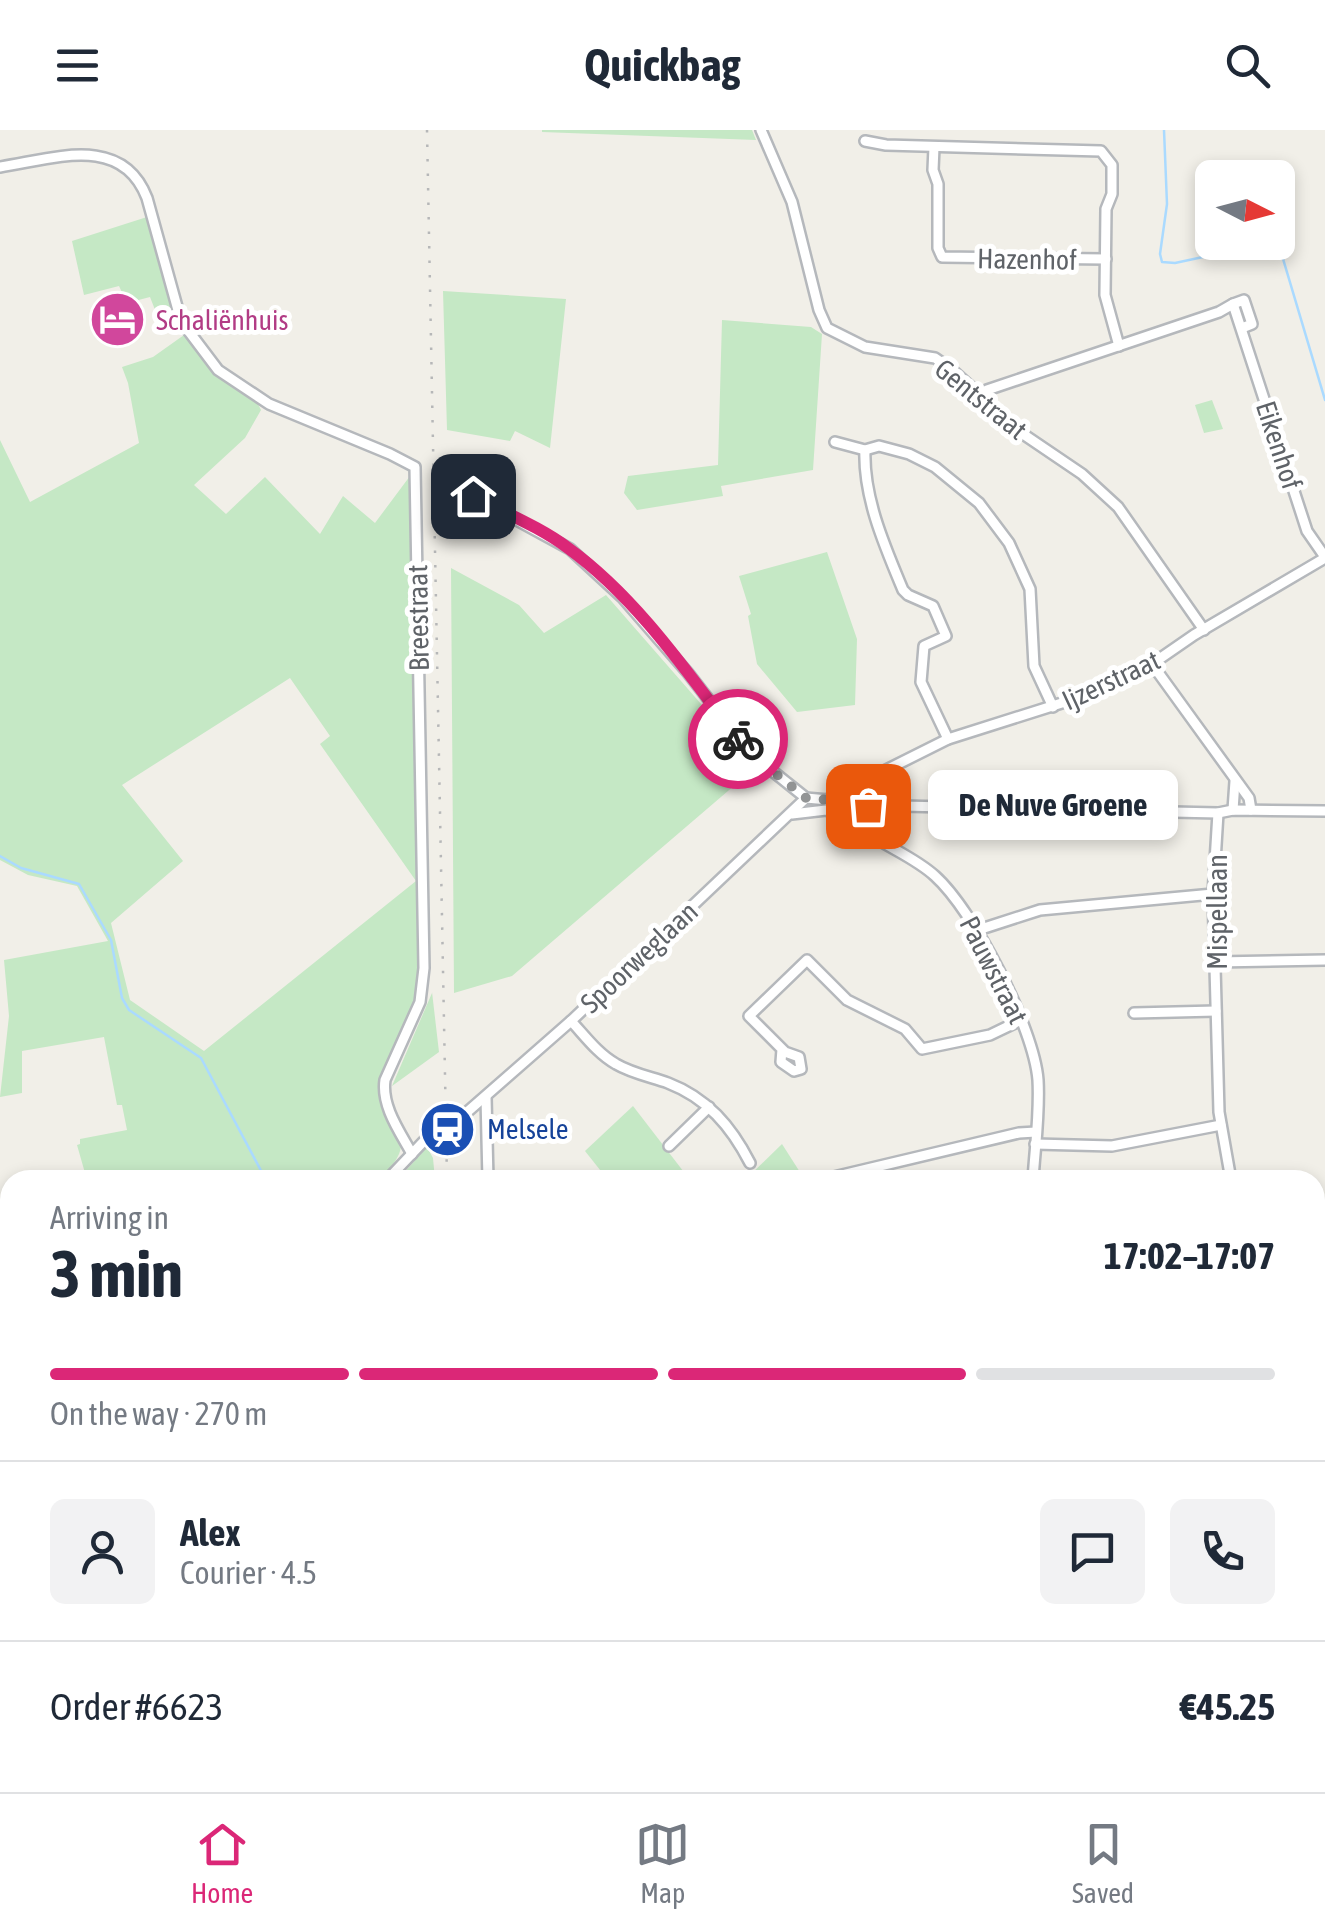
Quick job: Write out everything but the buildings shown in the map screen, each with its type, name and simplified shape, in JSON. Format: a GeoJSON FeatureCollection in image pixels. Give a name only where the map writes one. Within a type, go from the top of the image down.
{"type":"FeatureCollection","features":[{"type":"Feature","properties":{"kind":"street","name":"Gentstraat"},"geometry":{"type":"LineString","coordinates":[[760,130],[792,202],[827,328],[881,352],[935,358],[1023,434],[1100,488],[1118,507],[1204,630]]}},
{"type":"Feature","properties":{"kind":"street","name":"Hazenhof"},"geometry":{"type":"LineString","coordinates":[[865,140],[934,147],[1101,150],[1112,165],[1112,194],[1106,209],[1107,311],[1119,346]]}},
{"type":"Feature","properties":{"kind":"street","name":"Hazenhof"},"geometry":{"type":"LineString","coordinates":[[934,147],[938,248],[942,257],[1106,259]]}},
{"type":"Feature","properties":{"kind":"street","name":"Breestraat"},"geometry":{"type":"LineString","coordinates":[[0,167],[89,155],[107,156],[124,165],[139,178],[147,198],[181,321],[218,370],[269,404],[390,454],[414,468],[424,984],[414,1019],[383,1092],[384,1102],[412,1154]]}},
{"type":"Feature","properties":{"kind":"street","name":"Eikenhof"},"geometry":{"type":"LineString","coordinates":[[981,395],[1233,304],[1307,531],[1325,558]]}},
{"type":"Feature","properties":{"kind":"street"},"geometry":{"type":"LineString","coordinates":[[990,404],[1005,385]]}},
{"type":"Feature","properties":{"kind":"street"},"geometry":{"type":"LineString","coordinates":[[836,442],[864,450],[878,446],[935,467],[979,503],[1009,543],[1030,589],[1034,666],[1053,707]]}},
{"type":"Feature","properties":{"kind":"street"},"geometry":{"type":"LineString","coordinates":[[864,450],[864,468],[886,549],[904,590],[933,606],[946,636],[924,646],[921,682],[948,740]]}},
{"type":"Feature","properties":{"kind":"street"},"geometry":{"type":"LineString","coordinates":[[445,481],[558,541],[600,574],[688,673],[751,754],[806,798],[829,805],[841,816],[847,815],[854,805]]}},
{"type":"Feature","properties":{"kind":"street","name":"Ijzerstraat"},"geometry":{"type":"LineString","coordinates":[[851,794],[882,772],[948,740],[1087,695],[1152,664],[1325,558]]}},
{"type":"Feature","properties":{"kind":"street"},"geometry":{"type":"LineString","coordinates":[[1152,664],[1249,798],[1251,810]]}},
{"type":"Feature","properties":{"kind":"street"},"geometry":{"type":"LineString","coordinates":[[1233,810],[1236,781]]}},
{"type":"Feature","properties":{"kind":"street"},"geometry":{"type":"LineString","coordinates":[[791,814],[829,805],[840,790],[851,794],[854,805]]}},
{"type":"Feature","properties":{"kind":"street","name":"Spoorweglaan"},"geometry":{"type":"LineString","coordinates":[[397,1170],[425,1140],[486,1097],[570,1021],[806,798]]}},
{"type":"Feature","properties":{"kind":"street"},"geometry":{"type":"LineString","coordinates":[[854,805],[1218,813],[1325,811]]}},
{"type":"Feature","properties":{"kind":"street","name":"Mispellaan"},"geometry":{"type":"LineString","coordinates":[[1218,813],[1213,894],[1216,1011],[1221,1126],[1228,1170]]}},
{"type":"Feature","properties":{"kind":"street","name":"Pauwstraat"},"geometry":{"type":"LineString","coordinates":[[847,815],[934,874],[978,930],[1034,1057],[1038,1080],[1034,1170]]}},
{"type":"Feature","properties":{"kind":"street"},"geometry":{"type":"LineString","coordinates":[[978,930],[1040,910],[1213,894]]}},
{"type":"Feature","properties":{"kind":"street"},"geometry":{"type":"LineString","coordinates":[[782,1048],[749,1016],[807,960],[847,1000],[905,1029],[922,1049],[990,1034],[1020,1020]]}},
{"type":"Feature","properties":{"kind":"street"},"geometry":{"type":"LineString","coordinates":[[1216,962],[1325,960]]}},
{"type":"Feature","properties":{"kind":"street","name":"Mispellaan"},"geometry":{"type":"LineString","coordinates":[[1134,1013],[1216,1011]]}},
{"type":"Feature","properties":{"kind":"street"},"geometry":{"type":"LineString","coordinates":[[570,1021],[617,1065],[676,1086],[710,1107],[737,1138],[750,1162]]}},
{"type":"Feature","properties":{"kind":"street"},"geometry":{"type":"LineString","coordinates":[[486,1097],[488,1170]]}},
{"type":"Feature","properties":{"kind":"street"},"geometry":{"type":"LineString","coordinates":[[669,1146],[710,1107]]}},
{"type":"Feature","properties":{"kind":"street"},"geometry":{"type":"LineString","coordinates":[[1035,1144],[1112,1146],[1221,1126]]}},
{"type":"Feature","properties":{"kind":"street"},"geometry":{"type":"LineString","coordinates":[[863,1170],[1019,1132],[1036,1132]]}},
{"type":"Feature","properties":{"kind":"green space"},"geometry":{"type":"Polygon","coordinates":[[[752,130],[756,140],[542,132],[752,130]]]}},
{"type":"Feature","properties":{"kind":"green space"},"geometry":{"type":"Polygon","coordinates":[[[147,217],[174,314],[159,320],[150,297],[127,303],[119,286],[84,295],[72,241],[147,217]]]}},
{"type":"Feature","properties":{"kind":"green space"},"geometry":{"type":"Polygon","coordinates":[[[443,291],[566,299],[550,448],[515,431],[510,441],[447,430],[443,291]]]}},
{"type":"Feature","properties":{"kind":"green space"},"geometry":{"type":"Polygon","coordinates":[[[722,320],[811,327],[822,334],[813,470],[721,486],[723,496],[637,510],[624,493],[628,476],[718,465],[722,320]]]}},
{"type":"Feature","properties":{"kind":"green space"},"geometry":{"type":"Polygon","coordinates":[[[184,335],[219,376],[258,404],[261,410],[245,438],[194,485],[226,514],[265,477],[320,534],[343,496],[375,523],[410,476],[418,994],[378,1086],[386,1115],[401,1142],[400,1152],[388,1170],[84,1170],[77,1145],[80,1139],[127,1130],[122,1105],[117,1105],[104,1037],[22,1051],[22,1093],[0,1097],[9,1016],[4,960],[108,941],[77,886],[28,875],[0,860],[0,440],[30,502],[139,443],[122,367],[153,357],[184,335]],[[290,678],[122,785],[183,861],[111,923],[130,1000],[204,1051],[416,881],[320,744],[330,736],[290,678]]]}},
{"type":"Feature","properties":{"kind":"green space"},"geometry":{"type":"Polygon","coordinates":[[[1212,400],[1223,429],[1204,433],[1195,405],[1212,400]]]}},
{"type":"Feature","properties":{"kind":"green space"},"geometry":{"type":"Polygon","coordinates":[[[827,552],[857,639],[855,705],[797,712],[757,664],[748,616],[751,614],[739,576],[827,552]]]}},
{"type":"Feature","properties":{"kind":"green space"},"geometry":{"type":"Polygon","coordinates":[[[451,568],[519,605],[544,633],[606,595],[756,767],[512,976],[454,993],[451,568]]]}},
{"type":"Feature","properties":{"kind":"green space"},"geometry":{"type":"Polygon","coordinates":[[[432,993],[439,1052],[392,1086],[432,993]]]}},
{"type":"Feature","properties":{"kind":"green space"},"geometry":{"type":"Polygon","coordinates":[[[633,1106],[682,1170],[600,1170],[585,1151],[633,1106]]]}},
{"type":"Feature","properties":{"kind":"green space"},"geometry":{"type":"Polygon","coordinates":[[[782,1144],[799,1170],[755,1170],[782,1144]]]}},
{"type":"Feature","properties":{"kind":"green space"},"geometry":{"type":"Polygon","coordinates":[[[427,1147],[434,1170],[406,1170],[427,1147]]]}},
{"type":"Feature","properties":{"kind":"waterway"},"geometry":{"type":"LineString","coordinates":[[1164,130],[1167,204],[1160,254],[1162,262],[1195,259]]}},
{"type":"Feature","properties":{"kind":"waterway"},"geometry":{"type":"LineString","coordinates":[[1283,260],[1325,400]]}},
{"type":"Feature","properties":{"kind":"waterway"},"geometry":{"type":"LineString","coordinates":[[0,856],[21,868],[79,884],[111,940],[122,998],[129,1010],[201,1058],[261,1170]]}},
{"type":"Feature","properties":{"kind":"railway"},"geometry":{"type":"LineString","coordinates":[[427,130],[447,1170]]}},
{"type":"Feature","properties":{"kind":"way so far"},"geometry":{"type":"LineString","coordinates":[[738,739],[806,798],[828,800],[835,791],[845,790],[854,798],[854,805],[868,806]]}},
{"type":"Feature","properties":{"kind":"place","name":"Schaliënhuis"},"geometry":{"type":"Point","coordinates":[117,320]}},
{"type":"Feature","properties":{"kind":"place","name":"De Nuve Groene"},"geometry":{"type":"Point","coordinates":[868,806]}},
{"type":"Feature","properties":{"kind":"place","name":"Melsele"},"geometry":{"type":"Point","coordinates":[448,1129]}},
{"type":"Feature","properties":{"kind":"route"},"geometry":{"type":"LineString","coordinates":[[473,496],[558,541],[600,574],[688,673],[738,739]]}}]}
